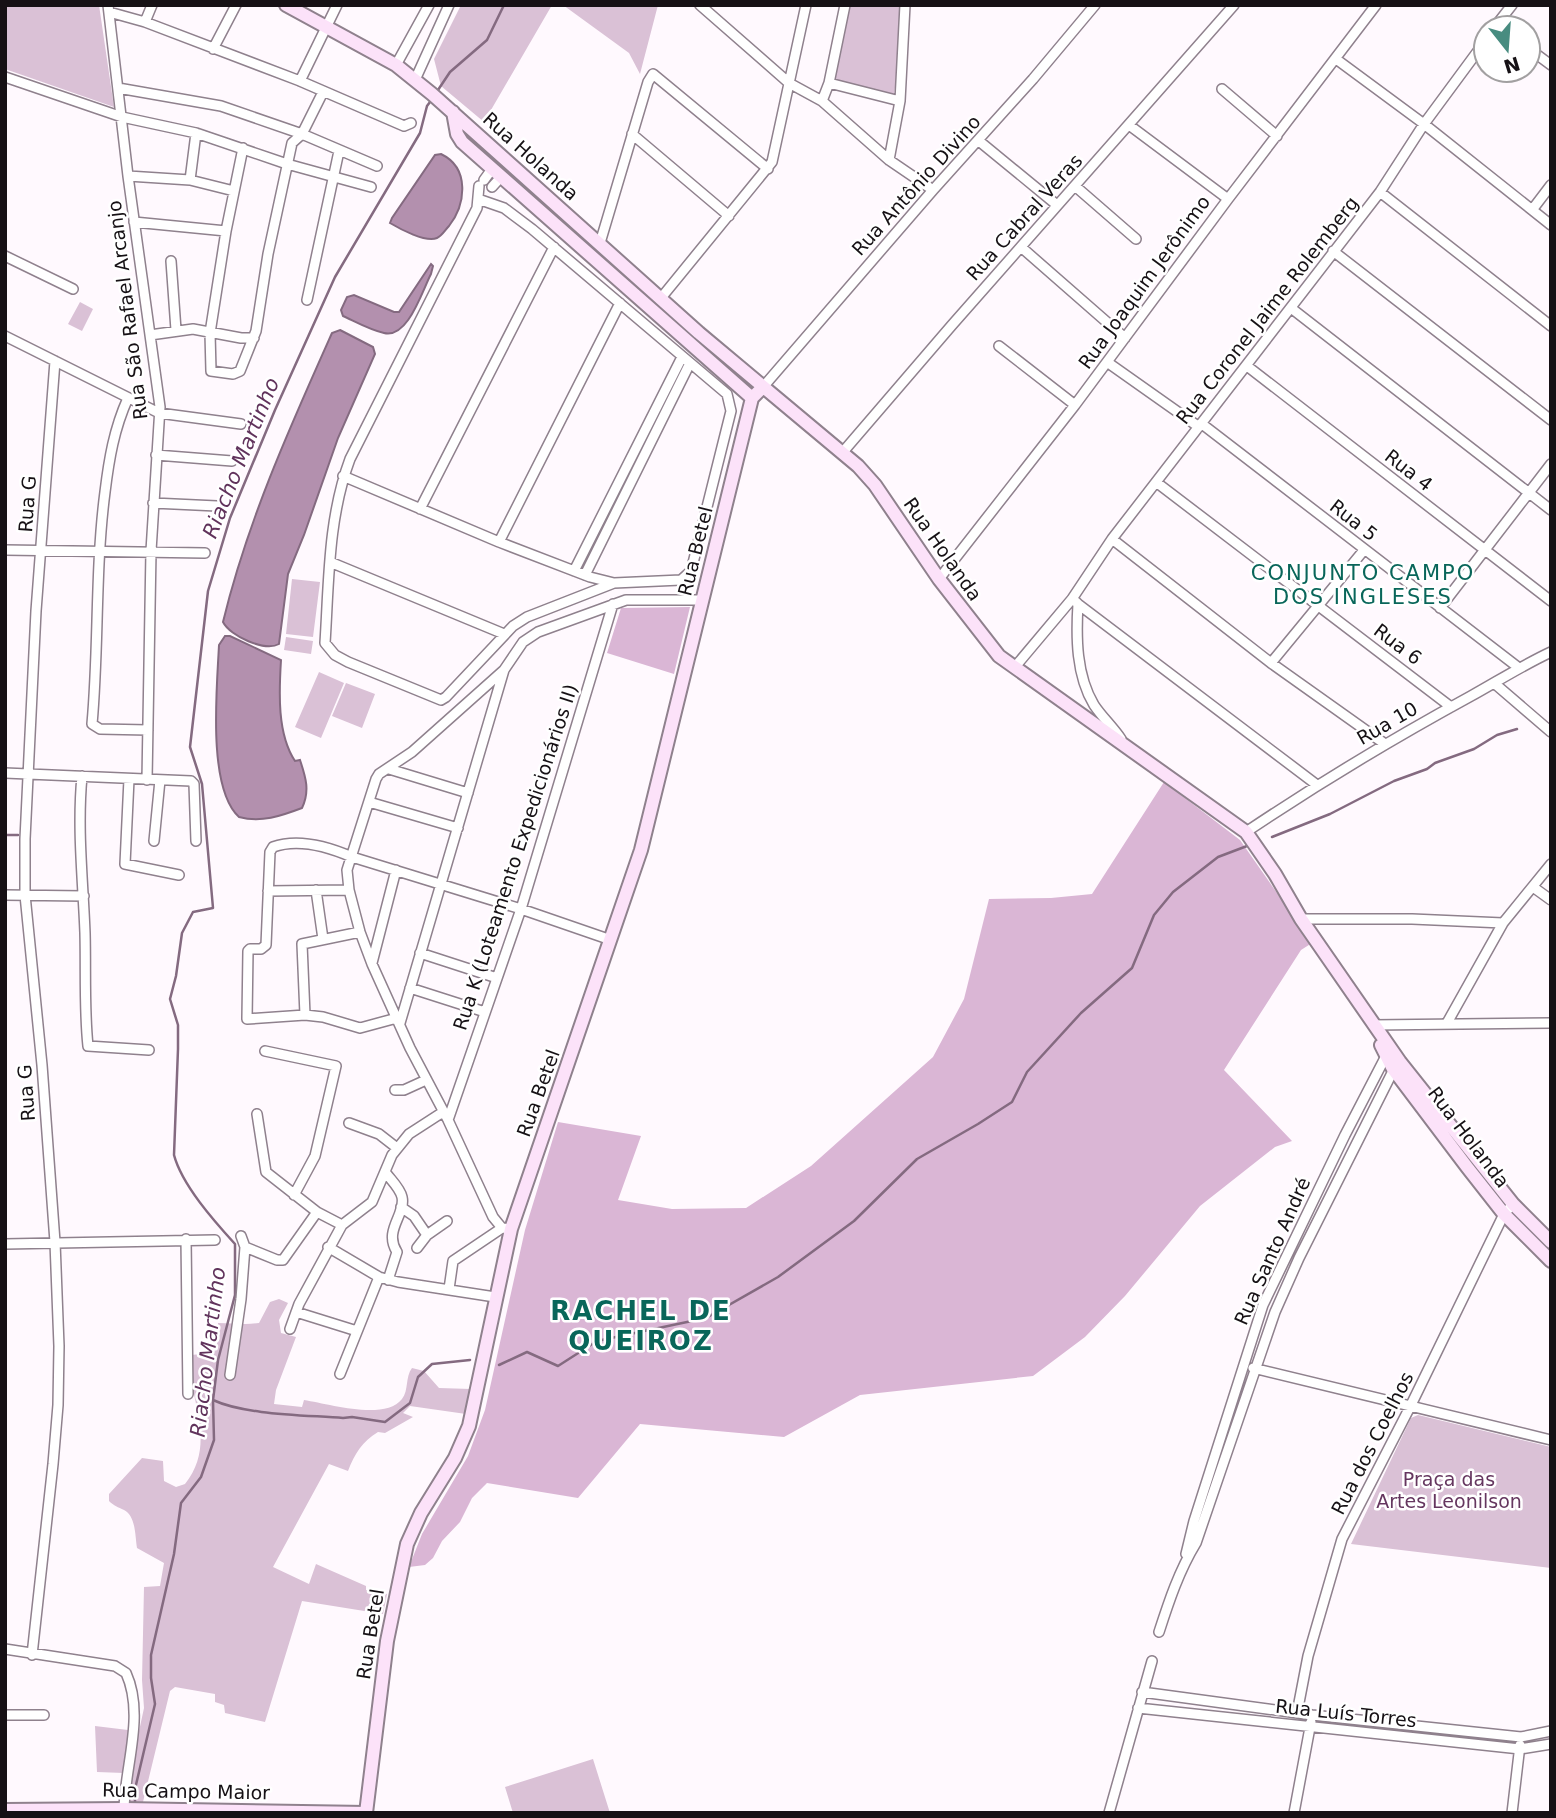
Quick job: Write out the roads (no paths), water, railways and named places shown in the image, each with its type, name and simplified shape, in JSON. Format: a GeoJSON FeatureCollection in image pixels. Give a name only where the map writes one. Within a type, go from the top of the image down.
{"type":"FeatureCollection","features":[{"type":"Feature","properties":{"kind":"street"},"geometry":{"type":"LineString","coordinates":[[145,22],[152,5]]}},
{"type":"Feature","properties":{"kind":"street"},"geometry":{"type":"LineString","coordinates":[[213,49],[236,5]]}},
{"type":"Feature","properties":{"kind":"street","name":"Rua Holanda"},"geometry":{"type":"LineString","coordinates":[[286,5],[396,65],[433,95],[661,298],[842,453],[875,485],[939,579],[987,643],[1014,668],[1246,832],[1301,919],[1374,1025],[1397,1065],[1504,1214],[1551,1261]]}},
{"type":"Feature","properties":{"kind":"street"},"geometry":{"type":"LineString","coordinates":[[300,81],[337,5]]}},
{"type":"Feature","properties":{"kind":"street"},"geometry":{"type":"LineString","coordinates":[[396,65],[429,5]]}},
{"type":"Feature","properties":{"kind":"street"},"geometry":{"type":"LineString","coordinates":[[415,80],[449,5]]}},
{"type":"Feature","properties":{"kind":"street"},"geometry":{"type":"LineString","coordinates":[[700,5],[789,83],[822,101],[888,160],[933,190]]}},
{"type":"Feature","properties":{"kind":"street"},"geometry":{"type":"LineString","coordinates":[[661,298],[772,162],[806,5]]}},
{"type":"Feature","properties":{"kind":"street"},"geometry":{"type":"LineString","coordinates":[[822,101],[829,83],[845,5]]}},
{"type":"Feature","properties":{"kind":"street"},"geometry":{"type":"LineString","coordinates":[[888,160],[900,101],[905,5]]}},
{"type":"Feature","properties":{"kind":"street","name":"Rua Cabral Veras"},"geometry":{"type":"LineString","coordinates":[[842,453],[1234,5]]}},
{"type":"Feature","properties":{"kind":"street","name":"Rua Joaquim Jerônimo"},"geometry":{"type":"LineString","coordinates":[[939,579],[1075,405],[1376,5]]}},
{"type":"Feature","properties":{"kind":"street","name":"Rua Antônio Divino"},"geometry":{"type":"LineString","coordinates":[[763,387],[933,190],[979,141],[1091,7]]}},
{"type":"Feature","properties":{"kind":"street"},"geometry":{"type":"LineString","coordinates":[[109,9],[300,81],[404,126],[411,124]]}},
{"type":"Feature","properties":{"kind":"street","name":"Rua São Rafael Arcanjo"},"geometry":{"type":"LineString","coordinates":[[109,9],[159,414],[151,551],[147,780]]}},
{"type":"Feature","properties":{"kind":"street"},"geometry":{"type":"LineString","coordinates":[[1336,59],[1424,124],[1551,225]]}},
{"type":"Feature","properties":{"kind":"street","name":"Rua Coronel Jaime Rolemberg"},"geometry":{"type":"LineString","coordinates":[[1014,668],[1075,601],[1112,539],[1380,192],[1424,124],[1472,59]]}},
{"type":"Feature","properties":{"kind":"street"},"geometry":{"type":"LineString","coordinates":[[600,243],[648,82],[653,74],[768,169]]}},
{"type":"Feature","properties":{"kind":"street"},"geometry":{"type":"LineString","coordinates":[[5,77],[122,117],[196,133],[286,163],[371,187]]}},
{"type":"Feature","properties":{"kind":"street"},"geometry":{"type":"LineString","coordinates":[[829,83],[900,101]]}},
{"type":"Feature","properties":{"kind":"street"},"geometry":{"type":"LineString","coordinates":[[118,88],[221,106],[302,134],[377,166]]}},
{"type":"Feature","properties":{"kind":"street"},"geometry":{"type":"LineString","coordinates":[[1222,89],[1277,136]]}},
{"type":"Feature","properties":{"kind":"street"},"geometry":{"type":"LineString","coordinates":[[243,148],[209,333],[211,371],[233,374],[240,372],[254,338],[292,143],[302,134],[323,92]]}},
{"type":"Feature","properties":{"kind":"street","name":"Rua Holanda"},"geometry":{"type":"LineString","coordinates":[[452,112],[454,126],[462,142],[504,208],[727,394],[731,411],[691,571],[681,580],[614,583]]}},
{"type":"Feature","properties":{"kind":"street"},"geometry":{"type":"LineString","coordinates":[[1129,125],[1228,199]]}},
{"type":"Feature","properties":{"kind":"street"},"geometry":{"type":"LineString","coordinates":[[190,180],[196,133]]}},
{"type":"Feature","properties":{"kind":"street"},"geometry":{"type":"LineString","coordinates":[[632,134],[729,216]]}},
{"type":"Feature","properties":{"kind":"street"},"geometry":{"type":"LineString","coordinates":[[979,141],[1057,205]]}},
{"type":"Feature","properties":{"kind":"street"},"geometry":{"type":"LineString","coordinates":[[307,300],[339,151]]}},
{"type":"Feature","properties":{"kind":"street"},"geometry":{"type":"LineString","coordinates":[[128,176],[190,180],[234,191]]}},
{"type":"Feature","properties":{"kind":"street"},"geometry":{"type":"LineString","coordinates":[[488,184],[355,448],[344,476],[329,546],[325,643],[329,650],[348,662],[441,700],[504,634],[527,617],[614,583]]}},
{"type":"Feature","properties":{"kind":"street","name":"Rua Holanda"},"geometry":{"type":"LineString","coordinates":[[488,184],[752,398]]}},
{"type":"Feature","properties":{"kind":"street"},"geometry":{"type":"LineString","coordinates":[[1532,210],[1551,185]]}},
{"type":"Feature","properties":{"kind":"street"},"geometry":{"type":"LineString","coordinates":[[1076,186],[1136,239]]}},
{"type":"Feature","properties":{"kind":"street"},"geometry":{"type":"LineString","coordinates":[[1380,192],[1551,326]]}},
{"type":"Feature","properties":{"kind":"street"},"geometry":{"type":"LineString","coordinates":[[134,222],[226,231]]}},
{"type":"Feature","properties":{"kind":"street"},"geometry":{"type":"LineString","coordinates":[[420,509],[554,247]]}},
{"type":"Feature","properties":{"kind":"street"},"geometry":{"type":"LineString","coordinates":[[1021,247],[1125,338]]}},
{"type":"Feature","properties":{"kind":"street"},"geometry":{"type":"LineString","coordinates":[[1333,251],[1551,420]]}},
{"type":"Feature","properties":{"kind":"street"},"geometry":{"type":"LineString","coordinates":[[5,256],[73,289]]}},
{"type":"Feature","properties":{"kind":"street"},"geometry":{"type":"LineString","coordinates":[[172,261],[176,330]]}},
{"type":"Feature","properties":{"kind":"street"},"geometry":{"type":"LineString","coordinates":[[499,542],[620,303]]}},
{"type":"Feature","properties":{"kind":"street"},"geometry":{"type":"LineString","coordinates":[[1291,308],[1551,510]]}},
{"type":"Feature","properties":{"kind":"street"},"geometry":{"type":"LineString","coordinates":[[150,335],[201,329],[209,333],[254,338]]}},
{"type":"Feature","properties":{"kind":"street"},"geometry":{"type":"LineString","coordinates":[[5,336],[159,414],[241,424]]}},
{"type":"Feature","properties":{"kind":"street"},"geometry":{"type":"LineString","coordinates":[[999,346],[1075,405]]}},
{"type":"Feature","properties":{"kind":"street"},"geometry":{"type":"LineString","coordinates":[[574,571],[682,357]]}},
{"type":"Feature","properties":{"kind":"street","name":"Rua G"},"geometry":{"type":"LineString","coordinates":[[32,1655],[58,1405],[55,1242],[42,1065],[25,895],[27,774],[55,361]]}},
{"type":"Feature","properties":{"kind":"street","name":"Rua 5"},"geometry":{"type":"LineString","coordinates":[[1107,362],[1200,426],[1518,668]]}},
{"type":"Feature","properties":{"kind":"street"},"geometry":{"type":"LineString","coordinates":[[582,597],[587,576],[690,363]]}},
{"type":"Feature","properties":{"kind":"street","name":"Rua 4"},"geometry":{"type":"LineString","coordinates":[[1247,366],[1551,601]]}},
{"type":"Feature","properties":{"kind":"street"},"geometry":{"type":"LineString","coordinates":[[752,398],[763,387]]}},
{"type":"Feature","properties":{"kind":"street"},"geometry":{"type":"LineString","coordinates":[[128,398],[118,419],[111,450],[99,550],[92,724],[100,729],[148,730]]}},
{"type":"Feature","properties":{"kind":"street","name":"Rua Betel"},"geometry":{"type":"LineString","coordinates":[[366,1813],[387,1641],[407,1544],[421,1513],[455,1458],[469,1426],[506,1228],[641,850],[752,398]]}},
{"type":"Feature","properties":{"kind":"street"},"geometry":{"type":"LineString","coordinates":[[156,455],[232,461]]}},
{"type":"Feature","properties":{"kind":"street"},"geometry":{"type":"LineString","coordinates":[[1440,608],[1551,464]]}},
{"type":"Feature","properties":{"kind":"street"},"geometry":{"type":"LineString","coordinates":[[344,476],[499,542],[587,576],[614,583]]}},
{"type":"Feature","properties":{"kind":"street","name":"Rua 6"},"geometry":{"type":"LineString","coordinates":[[1156,482],[1451,707]]}},
{"type":"Feature","properties":{"kind":"street"},"geometry":{"type":"LineString","coordinates":[[153,503],[217,506]]}},
{"type":"Feature","properties":{"kind":"street"},"geometry":{"type":"LineString","coordinates":[[1112,539],[1270,663],[1385,744]]}},
{"type":"Feature","properties":{"kind":"street"},"geometry":{"type":"LineString","coordinates":[[5,550],[205,553]]}},
{"type":"Feature","properties":{"kind":"street"},"geometry":{"type":"LineString","coordinates":[[1270,663],[1364,550]]}},
{"type":"Feature","properties":{"kind":"street"},"geometry":{"type":"LineString","coordinates":[[330,562],[504,634]]}},
{"type":"Feature","properties":{"kind":"street"},"geometry":{"type":"LineString","coordinates":[[398,1021],[504,670],[516,651],[532,636],[626,600],[702,600]]}},
{"type":"Feature","properties":{"kind":"street"},"geometry":{"type":"LineString","coordinates":[[1075,601],[1077,648],[1090,695],[1125,746]]}},
{"type":"Feature","properties":{"kind":"street"},"geometry":{"type":"LineString","coordinates":[[1075,601],[1317,785]]}},
{"type":"Feature","properties":{"kind":"street","name":"Rua K (Loteamento Expedicionários II)"},"geometry":{"type":"LineString","coordinates":[[445,1116],[521,909],[613,604]]}},
{"type":"Feature","properties":{"kind":"street","name":"Rua 10"},"geometry":{"type":"LineString","coordinates":[[1246,832],[1385,744],[1551,652]]}},
{"type":"Feature","properties":{"kind":"street"},"geometry":{"type":"LineString","coordinates":[[449,1289],[453,1261],[506,1228],[493,1217],[372,964],[349,890],[348,870],[376,779],[504,670]]}},
{"type":"Feature","properties":{"kind":"street"},"geometry":{"type":"LineString","coordinates":[[1494,683],[1551,732]]}},
{"type":"Feature","properties":{"kind":"street"},"geometry":{"type":"LineString","coordinates":[[389,769],[468,793]]}},
{"type":"Feature","properties":{"kind":"street"},"geometry":{"type":"LineString","coordinates":[[5,773],[193,783],[196,841]]}},
{"type":"Feature","properties":{"kind":"street"},"geometry":{"type":"LineString","coordinates":[[82,776],[79,829],[84,896],[88,1046],[149,1049]]}},
{"type":"Feature","properties":{"kind":"street"},"geometry":{"type":"LineString","coordinates":[[129,779],[125,864],[179,875]]}},
{"type":"Feature","properties":{"kind":"street"},"geometry":{"type":"LineString","coordinates":[[154,841],[160,780]]}},
{"type":"Feature","properties":{"kind":"street"},"geometry":{"type":"LineString","coordinates":[[369,802],[458,828]]}},
{"type":"Feature","properties":{"kind":"street"},"geometry":{"type":"LineString","coordinates":[[398,1021],[360,1028],[323,1017],[305,1015],[247,1019],[248,951],[261,949],[266,945],[270,852],[274,847],[318,845],[611,940]]}},
{"type":"Feature","properties":{"kind":"street"},"geometry":{"type":"LineString","coordinates":[[1447,1023],[1503,923],[1551,864]]}},
{"type":"Feature","properties":{"kind":"street"},"geometry":{"type":"LineString","coordinates":[[372,964],[396,870]]}},
{"type":"Feature","properties":{"kind":"street"},"geometry":{"type":"LineString","coordinates":[[1533,887],[1551,900]]}},
{"type":"Feature","properties":{"kind":"street"},"geometry":{"type":"LineString","coordinates":[[316,890],[323,939]]}},
{"type":"Feature","properties":{"kind":"street"},"geometry":{"type":"LineString","coordinates":[[268,891],[349,890]]}},
{"type":"Feature","properties":{"kind":"street"},"geometry":{"type":"LineString","coordinates":[[5,895],[84,896]]}},
{"type":"Feature","properties":{"kind":"street"},"geometry":{"type":"LineString","coordinates":[[1301,919],[1412,919],[1503,923]]}},
{"type":"Feature","properties":{"kind":"street"},"geometry":{"type":"LineString","coordinates":[[305,1015],[303,944],[360,932]]}},
{"type":"Feature","properties":{"kind":"street"},"geometry":{"type":"LineString","coordinates":[[420,953],[497,978]]}},
{"type":"Feature","properties":{"kind":"street"},"geometry":{"type":"LineString","coordinates":[[410,988],[485,1012]]}},
{"type":"Feature","properties":{"kind":"street"},"geometry":{"type":"LineString","coordinates":[[1374,1025],[1551,1023]]}},
{"type":"Feature","properties":{"kind":"street"},"geometry":{"type":"LineString","coordinates":[[265,1051],[335,1066],[314,1156],[294,1195]]}},
{"type":"Feature","properties":{"kind":"street","name":"Rua Santo André"},"geometry":{"type":"LineString","coordinates":[[1159,1632],[1185,1559],[1194,1521],[1263,1305],[1388,1052]]}},
{"type":"Feature","properties":{"kind":"street","name":"Rua Holanda"},"geometry":{"type":"LineString","coordinates":[[1397,1065],[1513,1203],[1551,1242]]}},
{"type":"Feature","properties":{"kind":"street","name":"Rua Santo André"},"geometry":{"type":"LineString","coordinates":[[1185,1559],[1196,1543],[1275,1312],[1299,1258],[1397,1065]]}},
{"type":"Feature","properties":{"kind":"street"},"geometry":{"type":"LineString","coordinates":[[395,1090],[404,1090],[426,1080]]}},
{"type":"Feature","properties":{"kind":"street"},"geometry":{"type":"LineString","coordinates":[[257,1114],[266,1172],[317,1212],[342,1225]]}},
{"type":"Feature","properties":{"kind":"street"},"geometry":{"type":"LineString","coordinates":[[290,1329],[328,1247],[342,1225],[372,1202],[390,1158],[397,1148],[415,1129],[445,1116]]}},
{"type":"Feature","properties":{"kind":"street"},"geometry":{"type":"LineString","coordinates":[[349,1123],[375,1132],[397,1148]]}},
{"type":"Feature","properties":{"kind":"street"},"geometry":{"type":"LineString","coordinates":[[340,1374],[357,1331],[397,1252],[392,1242],[402,1197],[386,1173]]}},
{"type":"Feature","properties":{"kind":"street","name":"Rua dos Coelhos"},"geometry":{"type":"LineString","coordinates":[[1297,1713],[1308,1656],[1342,1539],[1504,1214],[1513,1203]]}},
{"type":"Feature","properties":{"kind":"street"},"geometry":{"type":"LineString","coordinates":[[401,1207],[414,1216],[427,1235]]}},
{"type":"Feature","properties":{"kind":"street"},"geometry":{"type":"LineString","coordinates":[[244,1247],[279,1261],[286,1257],[317,1212]]}},
{"type":"Feature","properties":{"kind":"street"},"geometry":{"type":"LineString","coordinates":[[417,1248],[427,1235],[447,1221]]}},
{"type":"Feature","properties":{"kind":"street"},"geometry":{"type":"LineString","coordinates":[[230,1376],[241,1299],[244,1247],[241,1236]]}},
{"type":"Feature","properties":{"kind":"street"},"geometry":{"type":"LineString","coordinates":[[186,1239],[188,1394]]}},
{"type":"Feature","properties":{"kind":"street"},"geometry":{"type":"LineString","coordinates":[[5,1244],[215,1240]]}},
{"type":"Feature","properties":{"kind":"street"},"geometry":{"type":"LineString","coordinates":[[328,1247],[383,1278],[495,1297]]}},
{"type":"Feature","properties":{"kind":"street"},"geometry":{"type":"LineString","coordinates":[[296,1312],[357,1331]]}},
{"type":"Feature","properties":{"kind":"street"},"geometry":{"type":"LineString","coordinates":[[1243,1365],[1551,1440]]}},
{"type":"Feature","properties":{"kind":"street"},"geometry":{"type":"LineString","coordinates":[[5,1649],[115,1667],[124,1671],[135,1705],[124,1809]]}},
{"type":"Feature","properties":{"kind":"street"},"geometry":{"type":"LineString","coordinates":[[1109,1813],[1152,1661]]}},
{"type":"Feature","properties":{"kind":"street","name":"Rua Luís Torres"},"geometry":{"type":"LineString","coordinates":[[1142,1692],[1312,1715],[1521,1737],[1551,1731]]}},
{"type":"Feature","properties":{"kind":"street","name":"Rua Luís Torres"},"geometry":{"type":"LineString","coordinates":[[1138,1708],[1520,1749],[1551,1744]]}},
{"type":"Feature","properties":{"kind":"street"},"geometry":{"type":"LineString","coordinates":[[5,1715],[44,1715]]}},
{"type":"Feature","properties":{"kind":"street"},"geometry":{"type":"LineString","coordinates":[[1294,1813],[1312,1715]]}},
{"type":"Feature","properties":{"kind":"street"},"geometry":{"type":"LineString","coordinates":[[1512,1813],[1521,1737]]}},
{"type":"Feature","properties":{"kind":"street","name":"Rua Campo Maior"},"geometry":{"type":"LineString","coordinates":[[5,1810],[366,1813]]}},
{"type":"Feature","properties":{"kind":"waterway","name":"Riacho Martinho"},"geometry":{"type":"LineString","coordinates":[[436,93],[450,72],[487,40],[504,5]]}},
{"type":"Feature","properties":{"kind":"waterway","name":"Riacho Martinho"},"geometry":{"type":"LineString","coordinates":[[135,1803],[135,1789],[155,1704],[151,1655],[174,1554],[181,1503],[201,1477],[214,1440],[213,1400],[218,1360],[235,1295],[235,1244],[191,1190],[174,1155],[178,1025],[170,999],[182,933],[193,912],[213,908],[202,784],[190,747],[208,591],[230,518],[335,277],[420,133],[427,106],[433,98]]}},
{"type":"Feature","properties":{"kind":"waterway"},"geometry":{"type":"LineString","coordinates":[[1272,837],[1330,814],[1435,763],[1474,749],[1497,735],[1517,729]]}},
{"type":"Feature","properties":{"kind":"waterway"},"geometry":{"type":"LineString","coordinates":[[5,835],[18,835]]}},
{"type":"Feature","properties":{"kind":"waterway"},"geometry":{"type":"LineString","coordinates":[[499,1365],[527,1352],[558,1366],[597,1341],[706,1318],[778,1277],[854,1221],[917,1159],[1012,1102],[1027,1072],[1081,1013],[1132,968],[1154,915],[1173,892],[1218,857],[1247,846]]}},
{"type":"Feature","properties":{"kind":"waterway"},"geometry":{"type":"LineString","coordinates":[[213,1400],[242,1409],[385,1422],[410,1403],[418,1377],[432,1364],[470,1360]]}},
{"type":"Feature","properties":{"kind":"district","name":"CONJUNTO CAMPO DOS INGLESES"},"geometry":{"type":"Point","coordinates":[1363,585]}},
{"type":"Feature","properties":{"kind":"district","name":"RACHEL DE QUEIROZ"},"geometry":{"type":"Point","coordinates":[641,1326]}},
{"type":"Feature","properties":{"kind":"park label","name":"Praça das Artes Leonilson"},"geometry":{"type":"Point","coordinates":[1449,1490]}}]}
